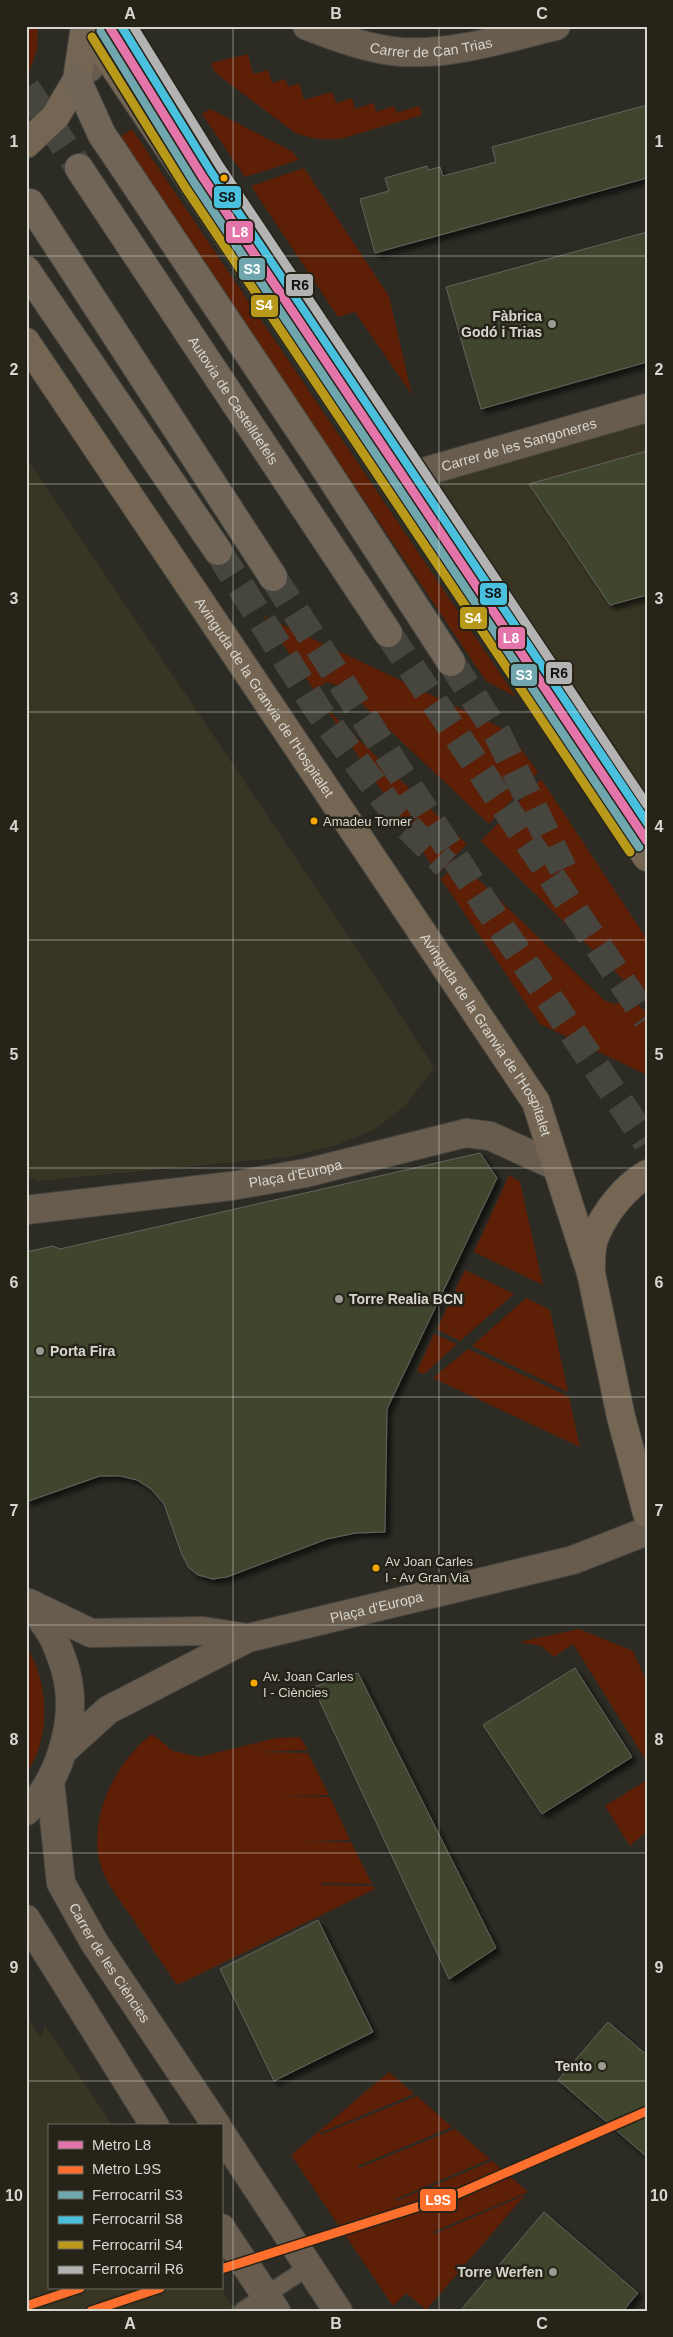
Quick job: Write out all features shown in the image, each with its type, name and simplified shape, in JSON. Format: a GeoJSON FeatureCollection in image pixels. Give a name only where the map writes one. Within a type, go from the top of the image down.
{"type":"FeatureCollection","features":[{"type":"Feature","properties":{"kind":"highway"},"geometry":{"type":"LineString","coordinates":[[77,80],[107,141],[310,444],[451,662]]}},
{"type":"Feature","properties":{"kind":"highway","name":"Autovia de Castelldefels"},"geometry":{"type":"LineString","coordinates":[[79,168],[388,632]]}},
{"type":"Feature","properties":{"kind":"highway"},"geometry":{"type":"LineString","coordinates":[[30,203],[273,577]]}},
{"type":"Feature","properties":{"kind":"highway"},"geometry":{"type":"LineString","coordinates":[[26,270],[218,551]]}},
{"type":"Feature","properties":{"kind":"main road"},"geometry":{"type":"LineString","coordinates":[[86,26],[646,854]]}},
{"type":"Feature","properties":{"kind":"main road"},"geometry":{"type":"LineString","coordinates":[[26,144],[56,117],[77,80],[86,26]]}},
{"type":"Feature","properties":{"kind":"main road","name":"Avinguda de la Granvia de l'Hospitalet"},"geometry":{"type":"LineString","coordinates":[[26,342],[536,1102],[590,1273]]}},
{"type":"Feature","properties":{"kind":"main road"},"geometry":{"type":"LineString","coordinates":[[647,1174],[620,1197],[595,1235],[591,1253],[590,1273],[621,1417],[647,1513]]}},
{"type":"Feature","properties":{"kind":"street"},"geometry":{"type":"LineString","coordinates":[[77,80],[104,53],[126,26]]}},
{"type":"Feature","properties":{"kind":"street","name":"Carrer de Can Trias"},"geometry":{"type":"LineString","coordinates":[[307,26],[354,43],[402,52],[454,49],[556,26]]}},
{"type":"Feature","properties":{"kind":"street","name":"Carrer de les Sangoneres"},"geometry":{"type":"LineString","coordinates":[[392,481],[647,408]]}},
{"type":"Feature","properties":{"kind":"street","name":"Plaça d'Europa"},"geometry":{"type":"LineString","coordinates":[[26,1210],[231,1186],[306,1173],[466,1133],[490,1136],[556,1166]]}},
{"type":"Feature","properties":{"kind":"street","name":"Plaça d'Europa"},"geometry":{"type":"LineString","coordinates":[[64,1750],[108,1710],[248,1638],[573,1560],[647,1531]]}},
{"type":"Feature","properties":{"kind":"street","name":"Plaça d'Europa"},"geometry":{"type":"LineString","coordinates":[[28,1602],[91,1633],[202,1631],[248,1638]]}},
{"type":"Feature","properties":{"kind":"street","name":"Plaça d'Europa"},"geometry":{"type":"LineString","coordinates":[[26,1811],[50,1781],[64,1750],[70,1716],[68,1682],[54,1639],[28,1602]]}},
{"type":"Feature","properties":{"kind":"street","name":"Carrer de les Ciències"},"geometry":{"type":"LineString","coordinates":[[50,1781],[61,1883],[94,1942],[216,2124]]}},
{"type":"Feature","properties":{"kind":"street"},"geometry":{"type":"LineString","coordinates":[[26,1919],[154,2124]]}},
{"type":"Feature","properties":{"kind":"street"},"geometry":{"type":"LineString","coordinates":[[222,2134],[338,2311]]}},
{"type":"Feature","properties":{"kind":"street"},"geometry":{"type":"LineString","coordinates":[[222,2230],[271,2303]]}},
{"type":"Feature","properties":{"kind":"lane"},"geometry":{"type":"LineString","coordinates":[[242,2311],[271,2303],[310,2266]]}},
{"type":"Feature","properties":{"kind":"shaded area"},"geometry":{"type":"Polygon","coordinates":[[[26,26],[38,26],[37,50],[26,80],[26,26]]]}},
{"type":"Feature","properties":{"kind":"shaded area"},"geometry":{"type":"Polygon","coordinates":[[[248,54],[253,74],[268,70],[272,83],[285,79],[288,87],[299,83],[304,100],[332,92],[336,103],[352,98],[355,109],[374,103],[376,112],[394,106],[397,113],[419,106],[422,115],[340,139],[317,138],[294,132],[222,78],[214,71],[211,63],[248,54]]]}},
{"type":"Feature","properties":{"kind":"shaded area"},"geometry":{"type":"Polygon","coordinates":[[[210,109],[291,151],[299,160],[245,177],[202,114],[210,109]]]}},
{"type":"Feature","properties":{"kind":"shaded area"},"geometry":{"type":"Polygon","coordinates":[[[132,129],[516,697],[486,681],[125,145],[120,137],[132,129]]]}},
{"type":"Feature","properties":{"kind":"shaded area"},"geometry":{"type":"Polygon","coordinates":[[[304,168],[389,296],[412,395],[355,312],[338,317],[251,186],[304,168]]]}},
{"type":"Feature","properties":{"kind":"shaded area"},"geometry":{"type":"Polygon","coordinates":[[[647,420],[647,825],[436,510],[432,496],[436,485],[443,480],[647,420]]]}},
{"type":"Feature","properties":{"kind":"shaded area"},"geometry":{"type":"Polygon","coordinates":[[[26,457],[359,952],[434,1067],[406,1105],[374,1130],[334,1146],[287,1157],[37,1181],[35,1179],[26,1179],[26,457]]]}},
{"type":"Feature","properties":{"kind":"shaded area"},"geometry":{"type":"Polygon","coordinates":[[[264,616],[508,731],[538,772],[489,824],[345,688],[327,682],[314,690],[264,616]]]}},
{"type":"Feature","properties":{"kind":"shaded area"},"geometry":{"type":"Polygon","coordinates":[[[325,707],[467,844],[438,874],[325,707]]]}},
{"type":"Feature","properties":{"kind":"shaded area"},"geometry":{"type":"Polygon","coordinates":[[[541,779],[647,939],[647,1003],[481,841],[541,779]]]}},
{"type":"Feature","properties":{"kind":"shaded area"},"geometry":{"type":"Polygon","coordinates":[[[459,861],[604,1000],[618,1004],[625,1002],[630,997],[647,1013],[647,1075],[540,1024],[441,879],[459,861]]]}},
{"type":"Feature","properties":{"kind":"shaded area"},"geometry":{"type":"Polygon","coordinates":[[[509,1175],[520,1182],[543,1285],[474,1252],[509,1175]]]}},
{"type":"Feature","properties":{"kind":"shaded area"},"geometry":{"type":"Polygon","coordinates":[[[465,1270],[514,1294],[460,1341],[437,1329],[465,1270]]]}},
{"type":"Feature","properties":{"kind":"shaded area"},"geometry":{"type":"Polygon","coordinates":[[[526,1298],[550,1310],[568,1392],[472,1346],[526,1298]]]}},
{"type":"Feature","properties":{"kind":"shaded area"},"geometry":{"type":"Polygon","coordinates":[[[434,1334],[457,1344],[424,1374],[417,1371],[434,1334]]]}},
{"type":"Feature","properties":{"kind":"shaded area"},"geometry":{"type":"Polygon","coordinates":[[[468,1349],[569,1397],[580,1447],[433,1378],[468,1349]]]}},
{"type":"Feature","properties":{"kind":"shaded area"},"geometry":{"type":"Polygon","coordinates":[[[579,1629],[633,1651],[647,1682],[647,1762],[573,1644],[554,1657],[541,1646],[519,1642],[579,1629]]]}},
{"type":"Feature","properties":{"kind":"shaded area"},"geometry":{"type":"Polygon","coordinates":[[[26,1646],[34,1660],[39,1676],[44,1710],[40,1743],[26,1774],[26,1646]]]}},
{"type":"Feature","properties":{"kind":"shaded area"},"geometry":{"type":"Polygon","coordinates":[[[152,1734],[173,1751],[199,1757],[276,1738],[300,1737],[308,1750],[256,1752],[308,1753],[329,1795],[278,1796],[330,1797],[350,1840],[300,1842],[351,1842],[372,1884],[322,1883],[321,1885],[373,1886],[375,1889],[177,1985],[110,1886],[104,1875],[98,1851],[97,1832],[107,1794],[126,1760],[152,1734]]]}},
{"type":"Feature","properties":{"kind":"shaded area"},"geometry":{"type":"Polygon","coordinates":[[[647,1780],[647,1831],[630,1846],[605,1806],[647,1780]]]}},
{"type":"Feature","properties":{"kind":"shaded area"},"geometry":{"type":"Polygon","coordinates":[[[26,2015],[41,2038],[45,2025],[112,2124],[48,2124],[48,2290],[222,2290],[236,2311],[26,2311],[26,2015]]]}},
{"type":"Feature","properties":{"kind":"shaded area"},"geometry":{"type":"Polygon","coordinates":[[[389,2072],[414,2094],[320,2133],[320,2135],[417,2096],[452,2127],[358,2166],[359,2168],[455,2129],[490,2159],[396,2199],[396,2201],[492,2161],[528,2192],[433,2232],[434,2234],[525,2195],[426,2310],[406,2293],[393,2306],[291,2155],[389,2072]]]}},
{"type":"Feature","properties":{"kind":"building"},"geometry":{"type":"Polygon","coordinates":[[[647,105],[647,178],[375,253],[360,199],[389,191],[385,178],[427,166],[428,170],[440,167],[443,176],[496,162],[492,147],[647,105]]]}},
{"type":"Feature","properties":{"kind":"building","name":"Fàbrica Godó i Trias"},"geometry":{"type":"Polygon","coordinates":[[[647,232],[647,362],[481,409],[446,287],[647,232]]]}},
{"type":"Feature","properties":{"kind":"building"},"geometry":{"type":"Polygon","coordinates":[[[647,451],[647,595],[610,605],[529,484],[647,451]]]}},
{"type":"Feature","properties":{"kind":"building"},"geometry":{"type":"Polygon","coordinates":[[[480,1153],[497,1178],[387,1409],[385,1532],[356,1533],[327,1539],[227,1577],[213,1579],[198,1575],[189,1568],[182,1555],[164,1504],[151,1489],[137,1480],[120,1476],[100,1476],[26,1502],[26,1252],[53,1246],[60,1249],[480,1153]]]}},
{"type":"Feature","properties":{"kind":"building"},"geometry":{"type":"Polygon","coordinates":[[[575,1668],[632,1757],[542,1814],[483,1725],[575,1668]]]}},
{"type":"Feature","properties":{"kind":"building"},"geometry":{"type":"Polygon","coordinates":[[[358,1673],[496,1948],[449,1979],[313,1687],[358,1673]]]}},
{"type":"Feature","properties":{"kind":"building"},"geometry":{"type":"Polygon","coordinates":[[[318,1920],[373,2032],[274,2081],[220,1969],[318,1920]]]}},
{"type":"Feature","properties":{"kind":"building"},"geometry":{"type":"Polygon","coordinates":[[[608,2022],[647,2055],[647,2157],[558,2080],[608,2022]]]}},
{"type":"Feature","properties":{"kind":"building","name":"Torre Werfen"},"geometry":{"type":"Polygon","coordinates":[[[544,2212],[638,2293],[623,2311],[460,2311],[544,2212]]]}},
{"type":"Feature","properties":{"kind":"tunnel"},"geometry":{"type":"LineString","coordinates":[[26,88],[79,168]]}},
{"type":"Feature","properties":{"kind":"tunnel"},"geometry":{"type":"LineString","coordinates":[[218,551],[318,710],[397,816],[446,865]]}},
{"type":"Feature","properties":{"kind":"tunnel"},"geometry":{"type":"LineString","coordinates":[[273,577],[487,907],[647,1142]]}},
{"type":"Feature","properties":{"kind":"tunnel"},"geometry":{"type":"LineString","coordinates":[[388,633],[647,1019]]}},
{"type":"Feature","properties":{"kind":"tunnel"},"geometry":{"type":"LineString","coordinates":[[451,662],[498,735],[563,869]]}},
{"type":"Feature","properties":{"kind":"metro line","name":"L8"},"geometry":{"type":"LineString","coordinates":[[109,26],[202,176],[647,841]]}},
{"type":"Feature","properties":{"kind":"metro line","name":"L9S"},"geometry":{"type":"LineString","coordinates":[[222,2269],[455,2195],[647,2111]]}},
{"type":"Feature","properties":{"kind":"metro line","name":"L9S"},"geometry":{"type":"LineString","coordinates":[[26,2306],[74,2290]]}},
{"type":"Feature","properties":{"kind":"metro line","name":"L9S"},"geometry":{"type":"LineString","coordinates":[[91,2311],[154,2290]]}},
{"type":"Feature","properties":{"kind":"rail line","name":"S8"},"geometry":{"type":"LineString","coordinates":[[121,26],[210,171],[647,823]]}},
{"type":"Feature","properties":{"kind":"rail line","name":"R6"},"geometry":{"type":"LineString","coordinates":[[133,26],[219,165],[647,805]]}},
{"type":"Feature","properties":{"kind":"rail line","name":"S3"},"geometry":{"type":"LineString","coordinates":[[101,31],[194,182],[639,847]]}},
{"type":"Feature","properties":{"kind":"rail line","name":"S4"},"geometry":{"type":"LineString","coordinates":[[92,37],[185,187],[630,852]]}},
{"type":"Feature","properties":{"kind":"place","name":"Fàbrica Godó i Trias"},"geometry":{"type":"Point","coordinates":[552,324]}},
{"type":"Feature","properties":{"kind":"place","name":"Amadeu Torner"},"geometry":{"type":"Point","coordinates":[314,821]}},
{"type":"Feature","properties":{"kind":"place","name":"Torre Realia BCN"},"geometry":{"type":"Point","coordinates":[339,1299]}},
{"type":"Feature","properties":{"kind":"place","name":"Porta Fira"},"geometry":{"type":"Point","coordinates":[40,1351]}},
{"type":"Feature","properties":{"kind":"place","name":"Av Joan Carles I - Av Gran Via"},"geometry":{"type":"Point","coordinates":[376,1568]}},
{"type":"Feature","properties":{"kind":"place","name":"Av. Joan Carles I - Ciències"},"geometry":{"type":"Point","coordinates":[254,1683]}},
{"type":"Feature","properties":{"kind":"place","name":"Tento"},"geometry":{"type":"Point","coordinates":[602,2066]}},
{"type":"Feature","properties":{"kind":"place","name":"Torre Werfen"},"geometry":{"type":"Point","coordinates":[553,2272]}}]}
